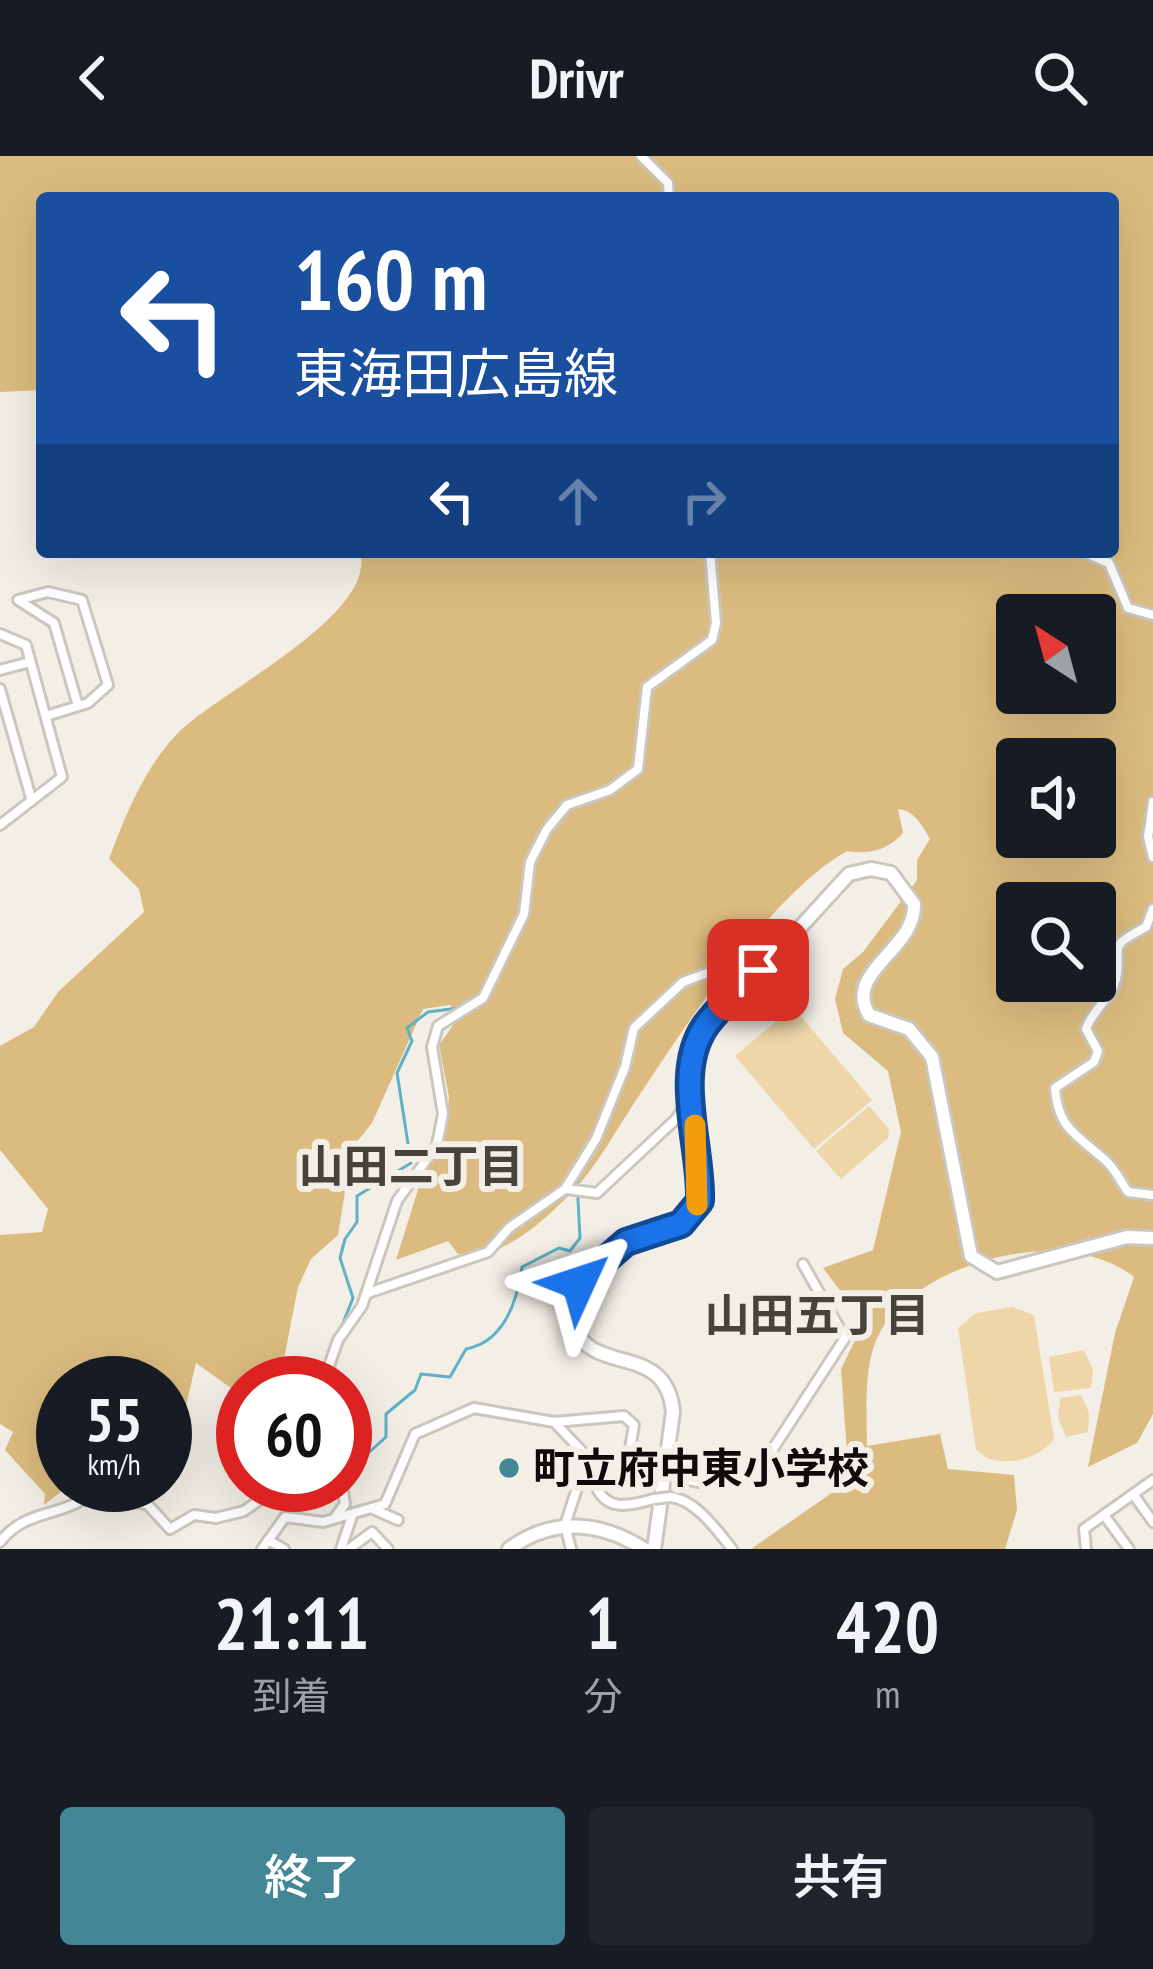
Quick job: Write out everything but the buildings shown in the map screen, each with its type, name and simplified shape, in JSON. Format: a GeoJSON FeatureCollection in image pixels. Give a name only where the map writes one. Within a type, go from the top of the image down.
{"type":"FeatureCollection","features":[{"type":"Feature","properties":{"kind":"main road"},"geometry":{"type":"LineString","coordinates":[[654,1549],[673,1412],[666,1387],[649,1368],[585,1343],[572,1322],[571,1306],[579,1283],[610,1252],[634,1238],[681,1224],[700,1201],[692,1097],[694,1051],[725,1004],[849,874],[871,869],[891,873],[910,895],[912,926],[866,981],[862,1000],[869,1015],[916,1034],[932,1058],[971,1256],[997,1272],[1127,1237],[1153,1238]]}},
{"type":"Feature","properties":{"kind":"main road"},"geometry":{"type":"LineString","coordinates":[[509,1549],[565,1525],[608,1531],[644,1549]]}},
{"type":"Feature","properties":{"kind":"street"},"geometry":{"type":"LineString","coordinates":[[641,156],[668,183],[669,192]]}},
{"type":"Feature","properties":{"kind":"street"},"geometry":{"type":"LineString","coordinates":[[332,1356],[367,1293],[397,1201],[429,1158],[442,1129],[441,1089],[432,1047],[438,1026],[483,998],[524,914],[530,862],[547,829],[567,805],[610,790],[638,769],[647,687],[712,640],[716,622],[711,558]]}},
{"type":"Feature","properties":{"kind":"street"},"geometry":{"type":"LineString","coordinates":[[1098,558],[1109,563],[1129,608],[1153,615]]}},
{"type":"Feature","properties":{"kind":"street"},"geometry":{"type":"LineString","coordinates":[[46,716],[78,706],[108,686],[86,604],[74,593],[48,592],[18,600],[54,623],[78,706]]}},
{"type":"Feature","properties":{"kind":"street"},"geometry":{"type":"LineString","coordinates":[[0,634],[26,645],[62,777],[0,825]]}},
{"type":"Feature","properties":{"kind":"street"},"geometry":{"type":"LineString","coordinates":[[0,670],[30,662]]}},
{"type":"Feature","properties":{"kind":"street"},"geometry":{"type":"LineString","coordinates":[[0,689],[3,720],[31,798]]}},
{"type":"Feature","properties":{"kind":"street"},"geometry":{"type":"LineString","coordinates":[[1153,802],[1148,838],[1153,857]]}},
{"type":"Feature","properties":{"kind":"street"},"geometry":{"type":"LineString","coordinates":[[1153,909],[1146,928],[1124,939],[1113,956],[1116,979],[1086,1029],[1098,1051],[1094,1062],[1055,1088],[1060,1122],[1069,1133],[1104,1159],[1128,1192],[1153,1195]]}},
{"type":"Feature","properties":{"kind":"street"},"geometry":{"type":"LineString","coordinates":[[367,1293],[488,1252],[509,1228],[566,1189],[596,1139],[625,1067],[634,1028],[643,1017],[705,971],[732,976],[725,1004]]}},
{"type":"Feature","properties":{"kind":"street"},"geometry":{"type":"LineString","coordinates":[[566,1189],[597,1193],[692,1097]]}},
{"type":"Feature","properties":{"kind":"street"},"geometry":{"type":"LineString","coordinates":[[372,1509],[385,1504],[415,1434],[455,1412],[493,1409],[554,1422],[631,1418],[633,1463],[646,1474],[724,1484],[747,1478],[770,1455],[837,1354],[844,1330],[803,1264]]}},
{"type":"Feature","properties":{"kind":"street"},"geometry":{"type":"LineString","coordinates":[[554,1422],[597,1467],[594,1481]]}},
{"type":"Feature","properties":{"kind":"street"},"geometry":{"type":"LineString","coordinates":[[1086,1549],[1084,1529],[1153,1480]]}},
{"type":"Feature","properties":{"kind":"street"},"geometry":{"type":"LineString","coordinates":[[594,1481],[613,1504],[670,1497],[702,1514],[732,1549]]}},
{"type":"Feature","properties":{"kind":"street"},"geometry":{"type":"LineString","coordinates":[[571,1549],[565,1525],[578,1485],[594,1481]]}},
{"type":"Feature","properties":{"kind":"street"},"geometry":{"type":"LineString","coordinates":[[0,1542],[16,1521],[58,1510],[94,1491],[148,1505],[170,1529],[194,1515],[216,1518],[240,1512]]}},
{"type":"Feature","properties":{"kind":"street"},"geometry":{"type":"LineString","coordinates":[[1133,1494],[1153,1522]]}},
{"type":"Feature","properties":{"kind":"street"},"geometry":{"type":"LineString","coordinates":[[372,1509],[398,1520]]}},
{"type":"Feature","properties":{"kind":"street"},"geometry":{"type":"LineString","coordinates":[[344,1512],[345,1549],[372,1532],[388,1549]]}},
{"type":"Feature","properties":{"kind":"street"},"geometry":{"type":"LineString","coordinates":[[284,1549],[268,1543],[285,1517],[323,1522],[360,1512]]}},
{"type":"Feature","properties":{"kind":"street"},"geometry":{"type":"LineString","coordinates":[[1104,1515],[1129,1549]]}},
{"type":"Feature","properties":{"kind":"street"},"geometry":{"type":"LineString","coordinates":[[608,1531],[608,1549]]}},
{"type":"Feature","properties":{"kind":"shaded area"},"geometry":{"type":"Polygon","coordinates":[[[0,156],[1153,156],[1153,1414],[1137,1443],[1088,1467],[1115,1333],[1134,1277],[1106,1261],[1074,1253],[1002,1256],[933,1282],[883,1327],[869,1369],[867,1446],[940,1434],[948,1469],[1014,1475],[1017,1510],[1005,1549],[751,1549],[849,1481],[841,1369],[864,1322],[823,1268],[873,1250],[901,1132],[888,1071],[843,1033],[835,999],[843,969],[863,952],[917,880],[917,860],[930,839],[904,810],[898,809],[903,833],[891,844],[877,850],[847,851],[787,899],[701,1005],[589,1172],[536,1226],[490,1252],[458,1254],[448,1241],[396,1260],[421,1180],[443,1147],[449,1097],[439,1045],[459,1017],[450,1005],[423,1009],[372,1123],[352,1148],[338,1235],[311,1259],[298,1287],[285,1356],[216,1356],[216,1377],[196,1363],[192,1380],[192,1356],[36,1356],[36,1484],[5,1450],[13,1432],[0,1424],[0,1235],[42,1232],[48,1209],[0,1150],[0,1046],[34,1027],[58,992],[144,912],[139,889],[109,859],[144,779],[163,750],[195,719],[319,628],[344,602],[359,577],[360,558],[1119,558],[1119,192],[36,192],[36,390],[0,392],[0,156]]]}},
{"type":"Feature","properties":{"kind":"shaded area"},"geometry":{"type":"Polygon","coordinates":[[[793,1007],[872,1100],[814,1149],[735,1056],[793,1007]]]}},
{"type":"Feature","properties":{"kind":"shaded area"},"geometry":{"type":"Polygon","coordinates":[[[869,1106],[889,1129],[888,1138],[841,1179],[816,1151],[869,1106]]]}},
{"type":"Feature","properties":{"kind":"shaded area"},"geometry":{"type":"Polygon","coordinates":[[[1012,1307],[1034,1315],[1054,1439],[1027,1458],[1004,1461],[976,1449],[958,1328],[976,1313],[1012,1307]]]}},
{"type":"Feature","properties":{"kind":"shaded area"},"geometry":{"type":"Polygon","coordinates":[[[1084,1350],[1093,1370],[1091,1388],[1054,1392],[1049,1357],[1084,1350]]]}},
{"type":"Feature","properties":{"kind":"shaded area"},"geometry":{"type":"Polygon","coordinates":[[[1081,1395],[1089,1413],[1088,1432],[1066,1437],[1058,1418],[1060,1398],[1081,1395]]]}},
{"type":"Feature","properties":{"kind":"waterway"},"geometry":{"type":"LineString","coordinates":[[339,1333],[353,1298],[340,1258],[357,1222],[357,1196],[411,1163],[397,1073],[412,1041],[407,1028],[428,1012],[458,1008]]}},
{"type":"Feature","properties":{"kind":"waterway"},"geometry":{"type":"LineString","coordinates":[[372,1450],[386,1437],[386,1414],[415,1390],[421,1374],[450,1377],[466,1349],[499,1329],[512,1306],[522,1267],[559,1248],[570,1251],[580,1238],[577,1181]]}},
{"type":"Feature","properties":{"kind":"waterway"},"geometry":{"type":"LineString","coordinates":[[337,1356],[341,1342]]}},
{"type":"Feature","properties":{"kind":"slow traffic"},"geometry":{"type":"LineString","coordinates":[[695,1125],[697,1205]]}},
{"type":"Feature","properties":{"kind":"place","name":"町立府中東小学校"},"geometry":{"type":"Point","coordinates":[509,1468]}},
{"type":"Feature","properties":{"kind":"district","name":"山田二丁目"},"geometry":{"type":"Point","coordinates":[411,1166]}},
{"type":"Feature","properties":{"kind":"district","name":"山田五丁目"},"geometry":{"type":"Point","coordinates":[817,1315]}},
{"type":"Feature","properties":{"kind":"route"},"geometry":{"type":"LineString","coordinates":[[579,1283],[626,1242],[681,1224],[700,1201],[690,1082],[694,1051],[706,1026],[758,970]]}}]}
